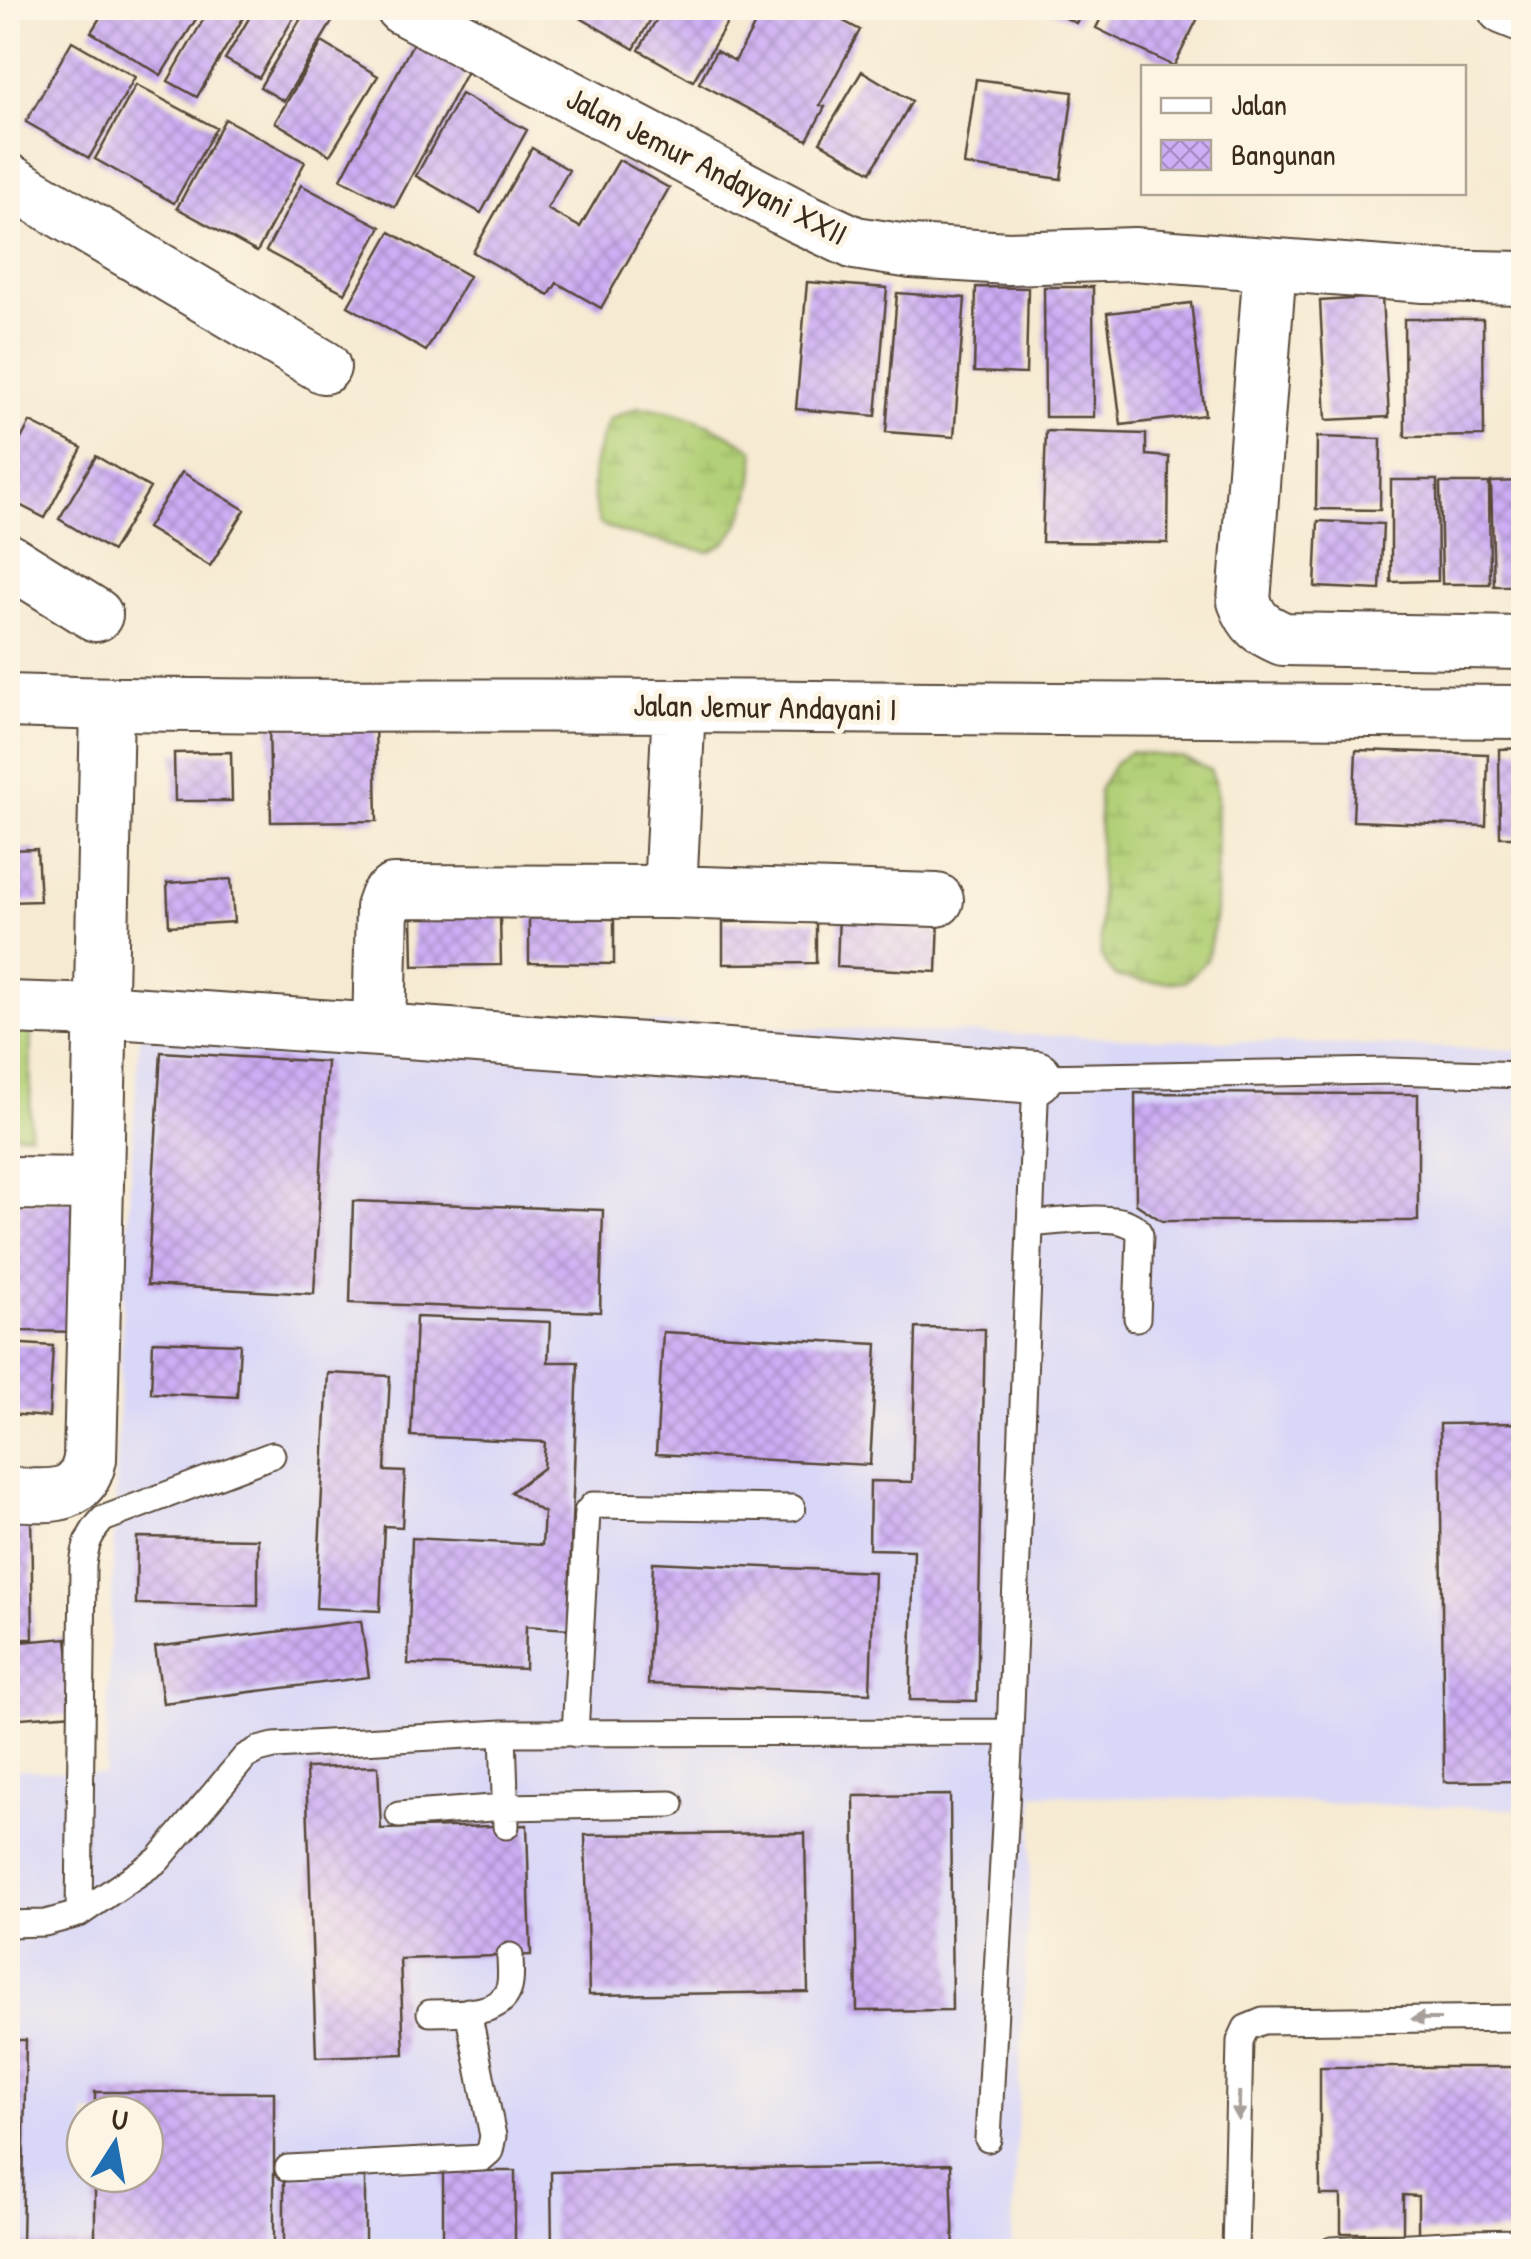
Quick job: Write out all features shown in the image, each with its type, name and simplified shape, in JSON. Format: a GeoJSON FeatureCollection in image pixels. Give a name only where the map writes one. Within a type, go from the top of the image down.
{"type":"FeatureCollection","features":[{"type":"Feature","properties":{"kind":"street","name":"Jalan Jemur Andayani XXII"},"geometry":{"type":"LineString","coordinates":[[402,8],[854,243],[988,257],[1134,254],[1424,276],[1524,278]]}},
{"type":"Feature","properties":{"kind":"street"},"geometry":{"type":"LineString","coordinates":[[1504,8],[1524,16]]}},
{"type":"Feature","properties":{"kind":"street"},"geometry":{"type":"LineString","coordinates":[[8,180],[324,367]]}},
{"type":"Feature","properties":{"kind":"street"},"geometry":{"type":"LineString","coordinates":[[1270,266],[1244,602],[1250,616],[1262,630],[1283,639],[1524,643]]}},
{"type":"Feature","properties":{"kind":"street"},"geometry":{"type":"LineString","coordinates":[[8,560],[96,615]]}},
{"type":"Feature","properties":{"kind":"street"},"geometry":{"type":"LineString","coordinates":[[1253,712],[1262,630]]}},
{"type":"Feature","properties":{"kind":"street","name":"Jalan Jemur Andayani I"},"geometry":{"type":"LineString","coordinates":[[8,701],[1524,712]]}},
{"type":"Feature","properties":{"kind":"street"},"geometry":{"type":"LineString","coordinates":[[8,1494],[65,1493],[79,1486],[90,1459],[107,704]]}},
{"type":"Feature","properties":{"kind":"street"},"geometry":{"type":"LineString","coordinates":[[670,892],[679,706]]}},
{"type":"Feature","properties":{"kind":"street"},"geometry":{"type":"LineString","coordinates":[[379,1030],[382,908],[393,892],[670,892],[937,900]]}},
{"type":"Feature","properties":{"kind":"street"},"geometry":{"type":"LineString","coordinates":[[8,1008],[100,1011],[1036,1076]]}},
{"type":"Feature","properties":{"kind":"street"},"geometry":{"type":"LineString","coordinates":[[8,1183],[97,1184]]}},
{"type":"Feature","properties":{"kind":"lane"},"geometry":{"type":"LineString","coordinates":[[988,2139],[1010,1732],[1036,1076],[1389,1071],[1524,1075]]}},
{"type":"Feature","properties":{"kind":"lane"},"geometry":{"type":"LineString","coordinates":[[1031,1224],[1110,1219],[1131,1224],[1140,1236],[1137,1318]]}},
{"type":"Feature","properties":{"kind":"lane"},"geometry":{"type":"LineString","coordinates":[[78,1914],[82,1566],[90,1532],[103,1520],[272,1456]]}},
{"type":"Feature","properties":{"kind":"lane"},"geometry":{"type":"LineString","coordinates":[[575,1734],[590,1507],[593,1504],[792,1508]]}},
{"type":"Feature","properties":{"kind":"lane"},"geometry":{"type":"LineString","coordinates":[[8,1924],[45,1923],[78,1914],[158,1860],[245,1758],[274,1746],[503,1733],[1010,1732]]}},
{"type":"Feature","properties":{"kind":"lane"},"geometry":{"type":"LineString","coordinates":[[503,1733],[506,1817]]}},
{"type":"Feature","properties":{"kind":"lane"},"geometry":{"type":"LineString","coordinates":[[399,1815],[506,1817],[671,1804]]}},
{"type":"Feature","properties":{"kind":"lane"},"geometry":{"type":"LineString","coordinates":[[430,2014],[468,2011],[504,1999],[510,1984],[510,1956]]}},
{"type":"Feature","properties":{"kind":"lane"},"geometry":{"type":"LineString","coordinates":[[288,2168],[482,2158],[490,2150],[493,2136],[468,2011]]}},
{"type":"Feature","properties":{"kind":"lane"},"geometry":{"type":"LineString","coordinates":[[1235,2252],[1240,2041],[1246,2028],[1263,2021],[1524,2018]]}},
{"type":"Feature","properties":{"kind":"lane"},"geometry":{"type":"LineString","coordinates":[[1332,2250],[1524,2242]]}},
{"type":"Feature","properties":{"kind":"shaded area"},"geometry":{"type":"Polygon","coordinates":[[[141,1008],[1523,1050],[1523,1423],[1440,1424],[1444,1782],[1523,1781],[1523,1809],[1034,1794],[1011,2251],[954,2251],[950,2164],[551,2172],[552,2252],[515,2251],[514,2171],[443,2171],[443,2252],[365,2251],[364,2178],[284,2177],[284,2251],[274,2251],[274,2093],[165,2105],[165,2094],[65,2094],[65,2194],[95,2194],[95,2245],[22,2244],[26,2041],[8,2040],[8,1769],[105,1774],[123,1299],[141,1008]],[[161,1052],[148,1284],[314,1294],[327,1062],[161,1052]],[[1135,1094],[1136,1204],[1162,1220],[1418,1221],[1417,1094],[1135,1094]],[[354,1201],[350,1303],[600,1312],[603,1210],[354,1201]],[[417,1317],[411,1435],[545,1442],[543,1468],[512,1492],[544,1513],[542,1545],[412,1539],[408,1664],[524,1669],[526,1626],[568,1628],[577,1363],[548,1362],[550,1322],[417,1317]],[[916,1328],[912,1482],[870,1481],[869,1548],[914,1550],[910,1699],[977,1701],[985,1329],[916,1328]],[[663,1333],[657,1454],[870,1465],[877,1344],[663,1333]],[[153,1341],[151,1393],[237,1397],[239,1344],[153,1341]],[[328,1373],[384,1526],[401,1527],[405,1472],[385,1471],[390,1377],[328,1373]],[[138,1537],[137,1604],[257,1606],[258,1539],[138,1537]],[[653,1563],[648,1684],[869,1693],[874,1572],[653,1563]],[[361,1621],[156,1647],[163,1702],[368,1676],[361,1621]],[[378,1766],[306,1768],[316,2056],[403,2054],[400,1959],[531,1954],[527,1825],[381,1829],[378,1766]],[[950,1795],[857,2010],[952,2009],[950,1795]],[[804,1833],[585,1836],[589,1995],[807,1992],[804,1833]]]}},
{"type":"Feature","properties":{"kind":"green space"},"geometry":{"type":"Polygon","coordinates":[[[639,407],[699,421],[754,450],[754,472],[746,508],[727,540],[709,552],[622,533],[600,524],[593,496],[599,446],[609,419],[639,407]]]}},
{"type":"Feature","properties":{"kind":"green space"},"geometry":{"type":"Polygon","coordinates":[[[1130,752],[1183,758],[1210,770],[1217,791],[1216,914],[1207,960],[1185,982],[1148,982],[1115,976],[1101,957],[1099,790],[1115,763],[1130,752]]]}},
{"type":"Feature","properties":{"kind":"green space"},"geometry":{"type":"Polygon","coordinates":[[[8,1016],[31,1016],[30,1134],[8,1134],[8,1016]]]}},
{"type":"Feature","properties":{"kind":"building"},"geometry":{"type":"Polygon","coordinates":[[[106,8],[203,8],[161,75],[91,32],[106,8]]]}},
{"type":"Feature","properties":{"kind":"building"},"geometry":{"type":"Polygon","coordinates":[[[210,8],[249,8],[197,97],[168,81],[210,8]]]}},
{"type":"Feature","properties":{"kind":"building"},"geometry":{"type":"Polygon","coordinates":[[[255,8],[299,8],[259,78],[225,59],[255,8]]]}},
{"type":"Feature","properties":{"kind":"building"},"geometry":{"type":"Polygon","coordinates":[[[307,8],[332,22],[284,101],[260,87],[307,8]]]}},
{"type":"Feature","properties":{"kind":"building"},"geometry":{"type":"Polygon","coordinates":[[[585,8],[657,8],[634,49],[579,17],[585,8]]]}},
{"type":"Feature","properties":{"kind":"building"},"geometry":{"type":"Polygon","coordinates":[[[663,8],[736,8],[693,81],[639,50],[663,8]]]}},
{"type":"Feature","properties":{"kind":"building"},"geometry":{"type":"Polygon","coordinates":[[[764,8],[819,8],[860,30],[820,105],[825,107],[807,140],[699,83],[716,51],[735,61],[764,8]]]}},
{"type":"Feature","properties":{"kind":"building"},"geometry":{"type":"Polygon","coordinates":[[[1045,8],[1084,8],[1076,23],[1045,8]]]}},
{"type":"Feature","properties":{"kind":"building"},"geometry":{"type":"Polygon","coordinates":[[[1106,8],[1203,8],[1174,65],[1096,28],[1106,8]]]}},
{"type":"Feature","properties":{"kind":"building"},"geometry":{"type":"Polygon","coordinates":[[[419,32],[473,60],[395,207],[341,179],[419,32]]]}},
{"type":"Feature","properties":{"kind":"building"},"geometry":{"type":"Polygon","coordinates":[[[72,41],[135,77],[89,158],[26,122],[72,41]]]}},
{"type":"Feature","properties":{"kind":"building"},"geometry":{"type":"Polygon","coordinates":[[[322,42],[378,76],[330,155],[275,122],[322,42]]]}},
{"type":"Feature","properties":{"kind":"building"},"geometry":{"type":"Polygon","coordinates":[[[862,71],[912,101],[871,172],[820,142],[862,71]]]}},
{"type":"Feature","properties":{"kind":"building"},"geometry":{"type":"Polygon","coordinates":[[[976,79],[1073,92],[1061,179],[964,165],[976,79]]]}},
{"type":"Feature","properties":{"kind":"building"},"geometry":{"type":"Polygon","coordinates":[[[136,85],[216,128],[174,203],[95,159],[136,85]]]}},
{"type":"Feature","properties":{"kind":"building"},"geometry":{"type":"Polygon","coordinates":[[[461,94],[527,130],[481,213],[416,176],[461,94]]]}},
{"type":"Feature","properties":{"kind":"building"},"geometry":{"type":"Polygon","coordinates":[[[225,119],[305,162],[257,252],[177,208],[225,119]]]}},
{"type":"Feature","properties":{"kind":"building"},"geometry":{"type":"Polygon","coordinates":[[[532,148],[569,170],[547,209],[580,227],[619,160],[669,188],[601,308],[557,283],[549,295],[473,252],[532,148]]]}},
{"type":"Feature","properties":{"kind":"building"},"geometry":{"type":"Polygon","coordinates":[[[301,185],[381,227],[345,293],[266,251],[301,185]]]}},
{"type":"Feature","properties":{"kind":"building"},"geometry":{"type":"Polygon","coordinates":[[[390,232],[469,276],[426,351],[348,306],[390,232]]]}},
{"type":"Feature","properties":{"kind":"building"},"geometry":{"type":"Polygon","coordinates":[[[807,282],[887,288],[876,416],[796,409],[807,282]]]}},
{"type":"Feature","properties":{"kind":"building"},"geometry":{"type":"Polygon","coordinates":[[[976,287],[1028,288],[1026,374],[974,372],[976,287]]]}},
{"type":"Feature","properties":{"kind":"building"},"geometry":{"type":"Polygon","coordinates":[[[1044,287],[1093,287],[1094,417],[1045,417],[1044,287]]]}},
{"type":"Feature","properties":{"kind":"building"},"geometry":{"type":"Polygon","coordinates":[[[897,293],[965,298],[954,437],[886,432],[897,293]]]}},
{"type":"Feature","properties":{"kind":"building"},"geometry":{"type":"Polygon","coordinates":[[[1382,297],[1389,417],[1326,420],[1320,301],[1382,297]]]}},
{"type":"Feature","properties":{"kind":"building"},"geometry":{"type":"Polygon","coordinates":[[[1191,303],[1205,415],[1121,425],[1107,313],[1191,303]]]}},
{"type":"Feature","properties":{"kind":"building"},"geometry":{"type":"Polygon","coordinates":[[[1404,319],[1483,319],[1484,436],[1405,437],[1404,319]]]}},
{"type":"Feature","properties":{"kind":"building"},"geometry":{"type":"Polygon","coordinates":[[[30,422],[82,448],[45,518],[8,499],[8,464],[30,422]]]}},
{"type":"Feature","properties":{"kind":"building"},"geometry":{"type":"Polygon","coordinates":[[[1046,431],[1146,434],[1146,455],[1169,457],[1168,543],[1042,542],[1046,431]]]}},
{"type":"Feature","properties":{"kind":"building"},"geometry":{"type":"Polygon","coordinates":[[[1317,437],[1381,439],[1380,510],[1316,509],[1317,437]]]}},
{"type":"Feature","properties":{"kind":"building"},"geometry":{"type":"Polygon","coordinates":[[[96,456],[150,488],[112,551],[59,519],[96,456]]]}},
{"type":"Feature","properties":{"kind":"building"},"geometry":{"type":"Polygon","coordinates":[[[182,472],[245,510],[210,566],[147,528],[182,472]]]}},
{"type":"Feature","properties":{"kind":"building"},"geometry":{"type":"Polygon","coordinates":[[[1391,480],[1437,480],[1438,581],[1391,582],[1391,480]]]}},
{"type":"Feature","properties":{"kind":"building"},"geometry":{"type":"Polygon","coordinates":[[[1524,481],[1524,586],[1494,586],[1491,482],[1524,481]]]}},
{"type":"Feature","properties":{"kind":"building"},"geometry":{"type":"Polygon","coordinates":[[[1440,483],[1489,483],[1490,584],[1442,584],[1440,483]]]}},
{"type":"Feature","properties":{"kind":"building"},"geometry":{"type":"Polygon","coordinates":[[[1318,521],[1383,524],[1380,590],[1315,587],[1318,521]]]}},
{"type":"Feature","properties":{"kind":"building"},"geometry":{"type":"Polygon","coordinates":[[[375,719],[377,821],[271,822],[269,720],[375,719]]]}},
{"type":"Feature","properties":{"kind":"building"},"geometry":{"type":"Polygon","coordinates":[[[1524,748],[1524,837],[1500,837],[1499,749],[1524,748]]]}},
{"type":"Feature","properties":{"kind":"building"},"geometry":{"type":"Polygon","coordinates":[[[1356,750],[1488,754],[1486,826],[1353,821],[1356,750]]]}},
{"type":"Feature","properties":{"kind":"building"},"geometry":{"type":"Polygon","coordinates":[[[231,752],[232,801],[175,801],[174,753],[231,752]]]}},
{"type":"Feature","properties":{"kind":"building"},"geometry":{"type":"Polygon","coordinates":[[[37,849],[40,901],[8,902],[8,850],[37,849]]]}},
{"type":"Feature","properties":{"kind":"building"},"geometry":{"type":"Polygon","coordinates":[[[231,879],[234,922],[169,926],[167,883],[231,879]]]}},
{"type":"Feature","properties":{"kind":"building"},"geometry":{"type":"Polygon","coordinates":[[[839,914],[939,918],[937,972],[837,967],[839,914]]]}},
{"type":"Feature","properties":{"kind":"building"},"geometry":{"type":"Polygon","coordinates":[[[500,915],[501,965],[413,966],[412,916],[500,915]]]}},
{"type":"Feature","properties":{"kind":"building"},"geometry":{"type":"Polygon","coordinates":[[[529,918],[614,919],[614,964],[529,963],[529,918]]]}},
{"type":"Feature","properties":{"kind":"building"},"geometry":{"type":"Polygon","coordinates":[[[816,921],[816,963],[723,964],[723,922],[816,921]]]}},
{"type":"Feature","properties":{"kind":"building"},"geometry":{"type":"Polygon","coordinates":[[[161,1052],[327,1062],[314,1294],[147,1285],[161,1052]]]}},
{"type":"Feature","properties":{"kind":"building"},"geometry":{"type":"Polygon","coordinates":[[[1135,1093],[1418,1094],[1418,1221],[1162,1221],[1136,1204],[1135,1093]]]}},
{"type":"Feature","properties":{"kind":"building"},"geometry":{"type":"Polygon","coordinates":[[[18,1201],[86,1201],[84,1332],[16,1331],[18,1201]]]}},
{"type":"Feature","properties":{"kind":"building"},"geometry":{"type":"Polygon","coordinates":[[[353,1201],[603,1210],[600,1312],[350,1303],[353,1201]]]}},
{"type":"Feature","properties":{"kind":"building"},"geometry":{"type":"Polygon","coordinates":[[[416,1317],[550,1322],[548,1362],[578,1362],[568,1629],[526,1626],[525,1669],[408,1664],[412,1538],[542,1545],[544,1513],[511,1492],[543,1468],[545,1442],[411,1436],[416,1317]]]}},
{"type":"Feature","properties":{"kind":"building"},"geometry":{"type":"Polygon","coordinates":[[[916,1328],[985,1329],[977,1701],[910,1700],[914,1550],[869,1549],[870,1481],[912,1482],[916,1328]]]}},
{"type":"Feature","properties":{"kind":"building"},"geometry":{"type":"Polygon","coordinates":[[[663,1332],[877,1344],[870,1465],[656,1454],[663,1332]]]}},
{"type":"Feature","properties":{"kind":"building"},"geometry":{"type":"Polygon","coordinates":[[[153,1341],[240,1344],[237,1397],[151,1393],[153,1341]]]}},
{"type":"Feature","properties":{"kind":"building"},"geometry":{"type":"Polygon","coordinates":[[[8,1343],[53,1346],[49,1417],[8,1414],[8,1343]]]}},
{"type":"Feature","properties":{"kind":"building"},"geometry":{"type":"Polygon","coordinates":[[[328,1373],[390,1376],[385,1471],[405,1472],[402,1527],[384,1526],[380,1611],[316,1608],[328,1373]]]}},
{"type":"Feature","properties":{"kind":"building"},"geometry":{"type":"Polygon","coordinates":[[[1524,1423],[1524,1781],[1444,1782],[1440,1424],[1524,1423]]]}},
{"type":"Feature","properties":{"kind":"building"},"geometry":{"type":"Polygon","coordinates":[[[8,1512],[31,1512],[33,1639],[8,1639],[8,1512]]]}},
{"type":"Feature","properties":{"kind":"building"},"geometry":{"type":"Polygon","coordinates":[[[137,1537],[258,1539],[258,1606],[136,1604],[137,1537]]]}},
{"type":"Feature","properties":{"kind":"building"},"geometry":{"type":"Polygon","coordinates":[[[653,1562],[874,1572],[870,1693],[648,1684],[653,1562]]]}},
{"type":"Feature","properties":{"kind":"building"},"geometry":{"type":"Polygon","coordinates":[[[361,1621],[369,1677],[163,1703],[155,1647],[361,1621]]]}},
{"type":"Feature","properties":{"kind":"building"},"geometry":{"type":"Polygon","coordinates":[[[67,1638],[74,1714],[8,1719],[8,1643],[67,1638]]]}},
{"type":"Feature","properties":{"kind":"building"},"geometry":{"type":"Polygon","coordinates":[[[378,1766],[381,1829],[527,1825],[531,1955],[400,1959],[404,2054],[316,2057],[306,1768],[378,1766]]]}},
{"type":"Feature","properties":{"kind":"building"},"geometry":{"type":"Polygon","coordinates":[[[950,1795],[952,2010],[857,2011],[854,1796],[950,1795]]]}},
{"type":"Feature","properties":{"kind":"building"},"geometry":{"type":"Polygon","coordinates":[[[805,1833],[808,1992],[589,1995],[585,1835],[805,1833]]]}},
{"type":"Feature","properties":{"kind":"building"},"geometry":{"type":"Polygon","coordinates":[[[8,2040],[26,2040],[22,2244],[95,2245],[95,2194],[165,2194],[165,2094],[95,2092],[274,2092],[274,2252],[8,2252],[8,2040]]]}},
{"type":"Feature","properties":{"kind":"building"},"geometry":{"type":"Polygon","coordinates":[[[1320,2067],[1524,2067],[1524,2232],[1418,2233],[1418,2196],[1403,2195],[1403,2233],[1341,2233],[1341,2195],[1320,2195],[1320,2067]]]}},
{"type":"Feature","properties":{"kind":"building"},"geometry":{"type":"Polygon","coordinates":[[[951,2164],[954,2252],[552,2252],[551,2172],[951,2164]]]}},
{"type":"Feature","properties":{"kind":"building"},"geometry":{"type":"Polygon","coordinates":[[[443,2171],[515,2171],[515,2252],[443,2252],[443,2171]]]}},
{"type":"Feature","properties":{"kind":"building"},"geometry":{"type":"Polygon","coordinates":[[[284,2177],[365,2178],[365,2252],[284,2252],[284,2177]]]}}]}
